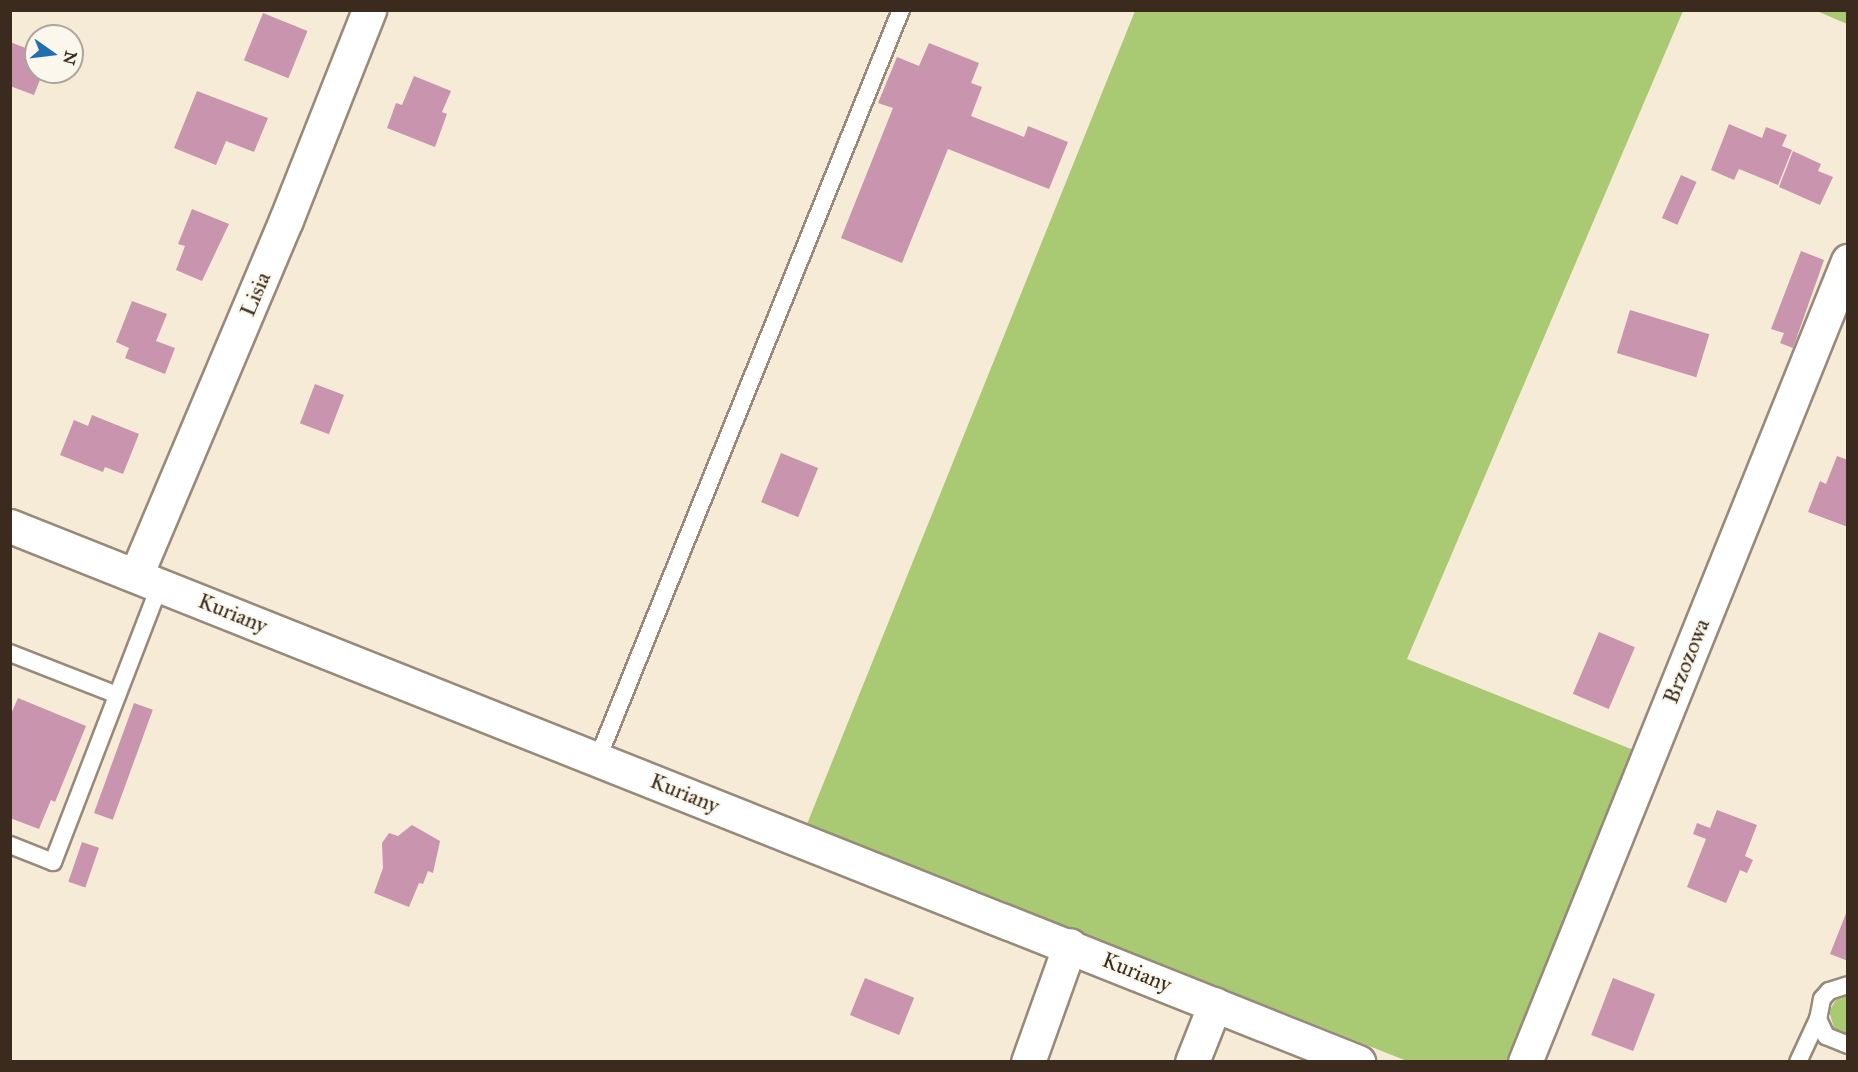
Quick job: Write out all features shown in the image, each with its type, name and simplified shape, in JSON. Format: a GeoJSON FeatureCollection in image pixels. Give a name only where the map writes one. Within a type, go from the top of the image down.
{"type":"FeatureCollection","features":[{"type":"Feature","properties":{"kind":"street","name":"Lisia"},"geometry":{"type":"LineString","coordinates":[[148,580],[369,10]]}},
{"type":"Feature","properties":{"kind":"street","name":"Brzozowa"},"geometry":{"type":"LineString","coordinates":[[1526,1062],[1848,261]]}},
{"type":"Feature","properties":{"kind":"street","name":"Kuriany"},"geometry":{"type":"LineString","coordinates":[[10,526],[1070,945],[1358,1062]]}},
{"type":"Feature","properties":{"kind":"street"},"geometry":{"type":"LineString","coordinates":[[1028,1062],[1070,945]]}},
{"type":"Feature","properties":{"kind":"street"},"geometry":{"type":"LineString","coordinates":[[1192,1062],[1215,1004]]}},
{"type":"Feature","properties":{"kind":"lane"},"geometry":{"type":"LineString","coordinates":[[598,758],[901,10]]}},
{"type":"Feature","properties":{"kind":"lane"},"geometry":{"type":"LineString","coordinates":[[10,845],[52,862],[117,695],[148,580]]}},
{"type":"Feature","properties":{"kind":"lane"},"geometry":{"type":"LineString","coordinates":[[10,653],[117,695]]}},
{"type":"Feature","properties":{"kind":"lane"},"geometry":{"type":"LineString","coordinates":[[1798,1062],[1818,1019],[1822,999],[1829,991],[1848,985]]}},
{"type":"Feature","properties":{"kind":"lane"},"geometry":{"type":"LineString","coordinates":[[1818,1019],[1826,1036],[1848,1045]]}},
{"type":"Feature","properties":{"kind":"green space"},"geometry":{"type":"Polygon","coordinates":[[[1135,11],[1683,11],[1407,659],[1636,751],[1512,1061],[1407,1061],[807,824],[1135,11]]]}},
{"type":"Feature","properties":{"kind":"green space"},"geometry":{"type":"Polygon","coordinates":[[[1817,11],[1847,11],[1847,24],[1817,11]]]}},
{"type":"Feature","properties":{"kind":"green space"},"geometry":{"type":"Polygon","coordinates":[[[1847,996],[1847,1034],[1845,1034],[1834,1028],[1829,1011],[1836,1000],[1847,996]]]}},
{"type":"Feature","properties":{"kind":"building"},"geometry":{"type":"Polygon","coordinates":[[[263,13],[308,31],[288,78],[244,60],[263,13]]]}},
{"type":"Feature","properties":{"kind":"building"},"geometry":{"type":"Polygon","coordinates":[[[10,42],[24,47],[24,84],[38,84],[34,95],[10,86],[10,42]]]}},
{"type":"Feature","properties":{"kind":"building"},"geometry":{"type":"Polygon","coordinates":[[[929,43],[979,63],[971,83],[982,87],[971,116],[1024,137],[1028,126],[1068,142],[1049,189],[948,149],[902,263],[841,238],[893,108],[878,103],[897,57],[919,66],[929,43]]]}},
{"type":"Feature","properties":{"kind":"building"},"geometry":{"type":"Polygon","coordinates":[[[414,76],[451,91],[442,112],[447,114],[435,147],[387,128],[396,103],[402,105],[414,76]]]}},
{"type":"Feature","properties":{"kind":"building"},"geometry":{"type":"Polygon","coordinates":[[[197,91],[268,118],[254,152],[226,141],[216,165],[174,148],[197,91]]]}},
{"type":"Feature","properties":{"kind":"building"},"geometry":{"type":"Polygon","coordinates":[[[1729,124],[1762,138],[1766,127],[1787,135],[1782,146],[1792,150],[1778,185],[1739,169],[1734,180],[1711,170],[1729,124]]]}},
{"type":"Feature","properties":{"kind":"building"},"geometry":{"type":"Polygon","coordinates":[[[1793,151],[1821,164],[1818,171],[1833,177],[1820,205],[1779,187],[1793,151]]]}},
{"type":"Feature","properties":{"kind":"building"},"geometry":{"type":"Polygon","coordinates":[[[1681,175],[1697,182],[1677,225],[1662,218],[1681,175]]]}},
{"type":"Feature","properties":{"kind":"building"},"geometry":{"type":"Polygon","coordinates":[[[192,209],[229,224],[202,281],[176,270],[185,246],[178,244],[192,209]]]}},
{"type":"Feature","properties":{"kind":"building"},"geometry":{"type":"Polygon","coordinates":[[[1801,251],[1824,260],[1793,348],[1780,343],[1784,333],[1771,329],[1801,251]]]}},
{"type":"Feature","properties":{"kind":"building"},"geometry":{"type":"Polygon","coordinates":[[[132,301],[167,314],[156,341],[175,348],[165,374],[125,358],[129,348],[116,342],[132,301]]]}},
{"type":"Feature","properties":{"kind":"building"},"geometry":{"type":"Polygon","coordinates":[[[1630,310],[1709,334],[1696,377],[1617,353],[1630,310]]]}},
{"type":"Feature","properties":{"kind":"building"},"geometry":{"type":"Polygon","coordinates":[[[315,384],[344,395],[329,434],[300,423],[315,384]]]}},
{"type":"Feature","properties":{"kind":"building"},"geometry":{"type":"Polygon","coordinates":[[[92,415],[139,434],[123,474],[105,467],[103,472],[60,455],[74,420],[88,426],[92,415]]]}},
{"type":"Feature","properties":{"kind":"building"},"geometry":{"type":"Polygon","coordinates":[[[781,453],[818,468],[798,517],[761,502],[781,453]]]}},
{"type":"Feature","properties":{"kind":"building"},"geometry":{"type":"Polygon","coordinates":[[[1837,456],[1848,460],[1848,527],[1808,512],[1820,481],[1826,484],[1837,456]]]}},
{"type":"Feature","properties":{"kind":"building"},"geometry":{"type":"Polygon","coordinates":[[[1599,632],[1635,647],[1609,709],[1573,694],[1599,632]]]}},
{"type":"Feature","properties":{"kind":"building"},"geometry":{"type":"Polygon","coordinates":[[[18,698],[86,726],[55,802],[51,800],[39,829],[10,818],[10,716],[18,698]]]}},
{"type":"Feature","properties":{"kind":"building"},"geometry":{"type":"Polygon","coordinates":[[[134,703],[153,710],[113,820],[94,813],[134,703]]]}},
{"type":"Feature","properties":{"kind":"building"},"geometry":{"type":"Polygon","coordinates":[[[1717,810],[1757,825],[1745,856],[1753,860],[1747,873],[1740,870],[1726,903],[1687,887],[1706,839],[1693,834],[1697,823],[1710,828],[1717,810]]]}},
{"type":"Feature","properties":{"kind":"building"},"geometry":{"type":"Polygon","coordinates":[[[412,825],[440,841],[433,873],[428,871],[423,884],[419,883],[409,907],[374,893],[383,868],[382,843],[389,833],[398,836],[412,825]]]}},
{"type":"Feature","properties":{"kind":"building"},"geometry":{"type":"Polygon","coordinates":[[[82,842],[99,848],[85,888],[68,882],[82,842]]]}},
{"type":"Feature","properties":{"kind":"building"},"geometry":{"type":"Polygon","coordinates":[[[1848,911],[1848,961],[1830,954],[1848,911]]]}},
{"type":"Feature","properties":{"kind":"building"},"geometry":{"type":"Polygon","coordinates":[[[865,978],[914,998],[899,1035],[850,1015],[865,978]]]}},
{"type":"Feature","properties":{"kind":"building"},"geometry":{"type":"Polygon","coordinates":[[[1613,978],[1655,994],[1633,1051],[1591,1035],[1613,978]]]}}]}
